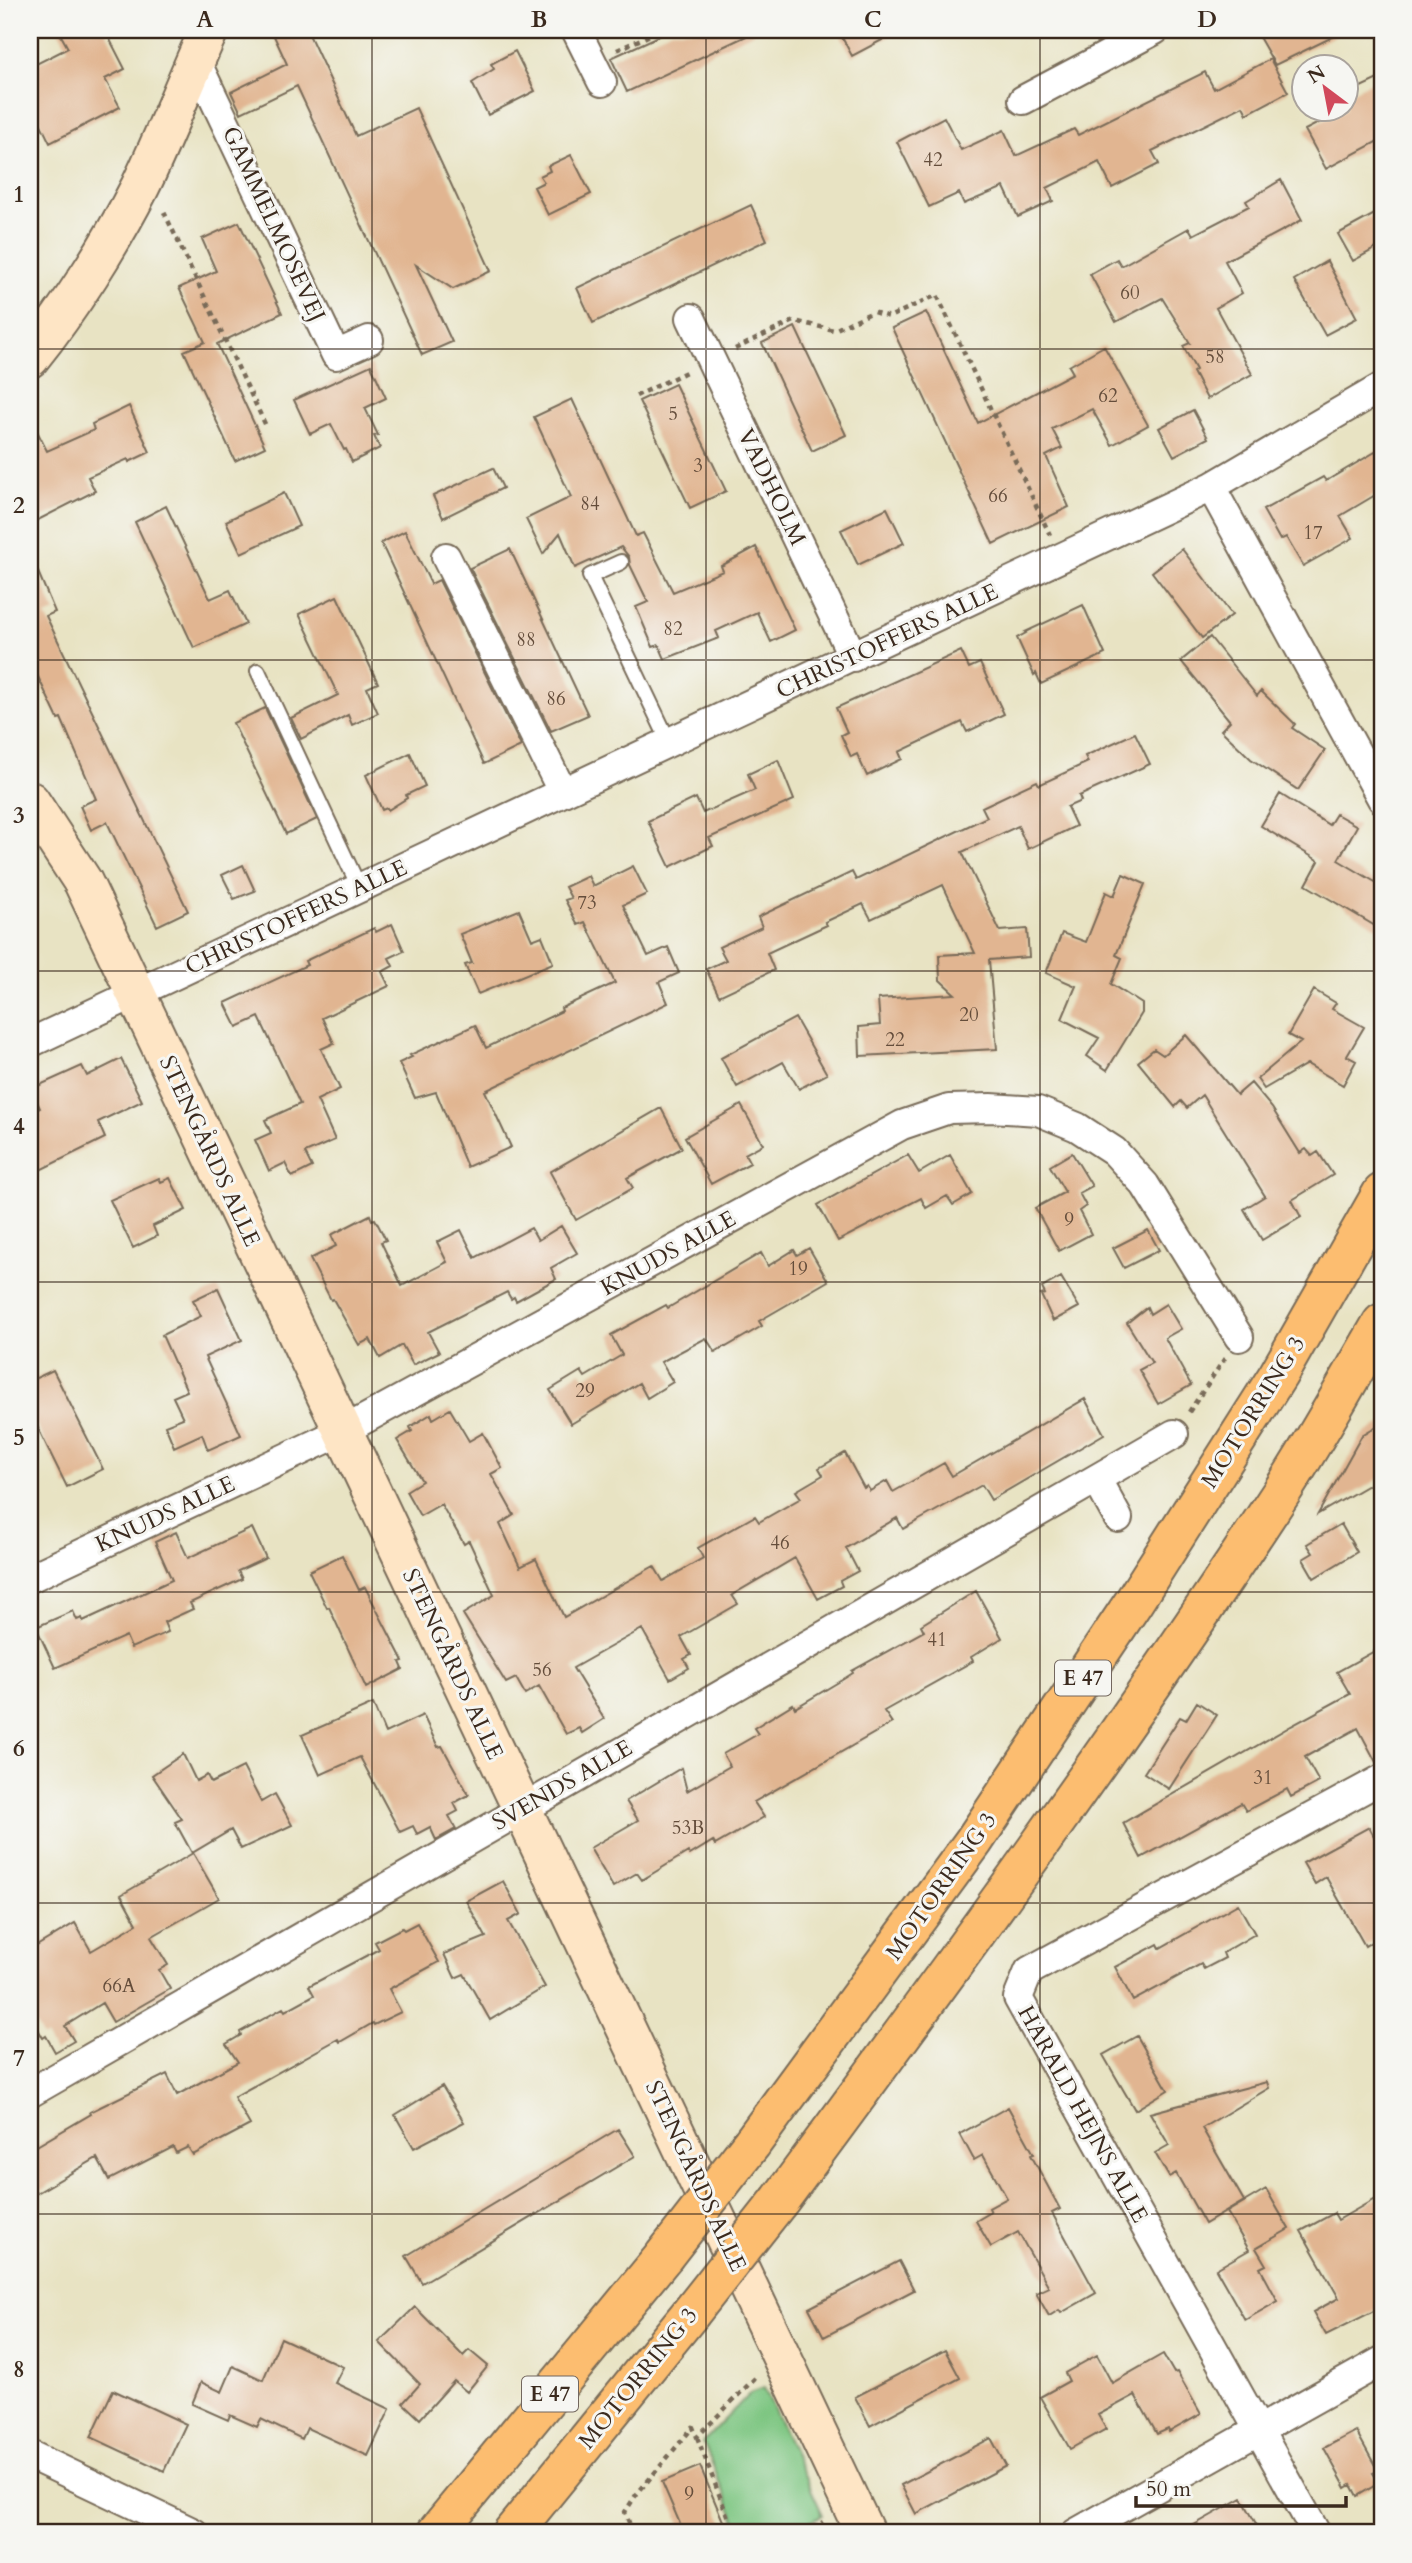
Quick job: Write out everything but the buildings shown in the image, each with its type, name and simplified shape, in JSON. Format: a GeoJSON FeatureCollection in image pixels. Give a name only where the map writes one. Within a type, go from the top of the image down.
{"type":"FeatureCollection","features":[{"type":"Feature","properties":{"kind":"highway","name":"MOTORRING 3"},"geometry":{"type":"LineString","coordinates":[[436,2533],[664,2256],[752,2143],[974,1841],[1125,1614],[1278,1375],[1382,1193]]}},
{"type":"Feature","properties":{"kind":"highway","name":"MOTORRING 3"},"geometry":{"type":"LineString","coordinates":[[512,2533],[780,2200],[1078,1790],[1282,1491],[1382,1322]]}},
{"type":"Feature","properties":{"kind":"street"},"geometry":{"type":"LineString","coordinates":[[576,30],[597,72]]}},
{"type":"Feature","properties":{"kind":"street"},"geometry":{"type":"LineString","coordinates":[[1023,100],[1155,30]]}},
{"type":"Feature","properties":{"kind":"street","name":"GAMMELMOSEVEJ"},"geometry":{"type":"LineString","coordinates":[[30,358],[121,224],[202,45]]}},
{"type":"Feature","properties":{"kind":"street","name":"GAMMELMOSEVEJ"},"geometry":{"type":"LineString","coordinates":[[202,45],[336,355],[369,340]]}},
{"type":"Feature","properties":{"kind":"street","name":"VADHOLM"},"geometry":{"type":"LineString","coordinates":[[691,318],[853,657]]}},
{"type":"Feature","properties":{"kind":"street","name":"CHRISTOFFERS ALLE"},"geometry":{"type":"LineString","coordinates":[[30,1043],[1210,488],[1382,387]]}},
{"type":"Feature","properties":{"kind":"street"},"geometry":{"type":"LineString","coordinates":[[1210,488],[1382,799]]}},
{"type":"Feature","properties":{"kind":"street"},"geometry":{"type":"LineString","coordinates":[[446,557],[562,791]]}},
{"type":"Feature","properties":{"kind":"street","name":"STENGÅRDS ALLE"},"geometry":{"type":"LineString","coordinates":[[30,801],[83,882],[865,2533]]}},
{"type":"Feature","properties":{"kind":"street","name":"KNUDS ALLE"},"geometry":{"type":"LineString","coordinates":[[30,1578],[343,1431],[902,1125],[950,1109],[1038,1111],[1077,1127],[1114,1151],[1145,1185],[1239,1337]]}},
{"type":"Feature","properties":{"kind":"street","name":"SVENDS ALLE"},"geometry":{"type":"LineString","coordinates":[[30,2093],[1174,1434]]}},
{"type":"Feature","properties":{"kind":"street"},"geometry":{"type":"LineString","coordinates":[[1097,1480],[1118,1518]]}},
{"type":"Feature","properties":{"kind":"street","name":"HARALD HEJNS ALLE"},"geometry":{"type":"LineString","coordinates":[[1316,2533],[1018,1998],[1029,1971],[1382,1779]]}},
{"type":"Feature","properties":{"kind":"street"},"geometry":{"type":"LineString","coordinates":[[1076,2533],[1382,2361]]}},
{"type":"Feature","properties":{"kind":"street"},"geometry":{"type":"LineString","coordinates":[[30,2455],[194,2533]]}},
{"type":"Feature","properties":{"kind":"lane"},"geometry":{"type":"LineString","coordinates":[[621,562],[590,576],[669,742]]}},
{"type":"Feature","properties":{"kind":"lane"},"geometry":{"type":"LineString","coordinates":[[258,671],[359,887]]}},
{"type":"Feature","properties":{"kind":"path"},"geometry":{"type":"LineString","coordinates":[[597,72],[661,30]]}},
{"type":"Feature","properties":{"kind":"path"},"geometry":{"type":"LineString","coordinates":[[141,184],[163,209],[266,426]]}},
{"type":"Feature","properties":{"kind":"path"},"geometry":{"type":"LineString","coordinates":[[636,396],[794,321],[834,330],[873,312],[888,317],[937,295],[1061,558]]}},
{"type":"Feature","properties":{"kind":"path"},"geometry":{"type":"LineString","coordinates":[[1174,1434],[1239,1337]]}},
{"type":"Feature","properties":{"kind":"path"},"geometry":{"type":"LineString","coordinates":[[697,2437],[759,2375],[784,2362]]}},
{"type":"Feature","properties":{"kind":"path"},"geometry":{"type":"LineString","coordinates":[[633,2533],[625,2512],[693,2427],[734,2533]]}},
{"type":"Feature","properties":{"kind":"path"},"geometry":{"type":"LineString","coordinates":[[804,2533],[823,2522]]}},
{"type":"Feature","properties":{"kind":"green space"},"geometry":{"type":"Polygon","coordinates":[[[764,2388],[823,2515],[810,2521],[812,2525],[792,2533],[741,2533],[703,2442],[750,2393],[764,2388]]]}}]}
